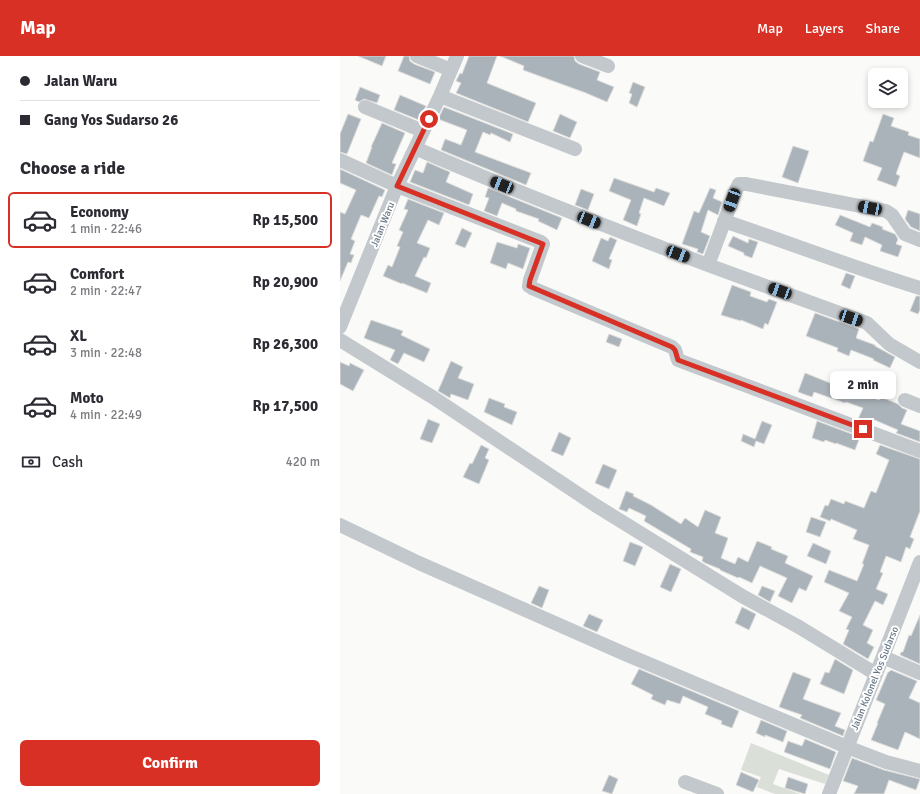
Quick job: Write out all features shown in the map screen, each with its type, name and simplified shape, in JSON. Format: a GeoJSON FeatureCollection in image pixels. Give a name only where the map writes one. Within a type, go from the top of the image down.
{"type":"FeatureCollection","features":[{"type":"Feature","properties":{"kind":"street"},"geometry":{"type":"LineString","coordinates":[[417,56],[451,70]]}},
{"type":"Feature","properties":{"kind":"street","name":"Jalan Waru"},"geometry":{"type":"LineString","coordinates":[[340,328],[397,186],[424,131],[457,56]]}},
{"type":"Feature","properties":{"kind":"street"},"geometry":{"type":"LineString","coordinates":[[582,56],[608,66]]}},
{"type":"Feature","properties":{"kind":"street"},"geometry":{"type":"LineString","coordinates":[[440,96],[575,149]]}},
{"type":"Feature","properties":{"kind":"street"},"geometry":{"type":"LineString","coordinates":[[365,107],[424,131]]}},
{"type":"Feature","properties":{"kind":"street"},"geometry":{"type":"LineString","coordinates":[[416,148],[494,182],[604,226],[867,324],[889,344],[920,362]]}},
{"type":"Feature","properties":{"kind":"street"},"geometry":{"type":"LineString","coordinates":[[340,160],[397,186],[541,242],[543,244],[529,286],[672,347],[675,350],[678,360],[920,451]]}},
{"type":"Feature","properties":{"kind":"street"},"geometry":{"type":"LineString","coordinates":[[708,265],[739,184],[746,184],[886,211],[892,215],[905,234],[920,240]]}},
{"type":"Feature","properties":{"kind":"street"},"geometry":{"type":"LineString","coordinates":[[724,221],[868,272],[920,288]]}},
{"type":"Feature","properties":{"kind":"street"},"geometry":{"type":"LineString","coordinates":[[340,340],[434,398],[595,505],[742,596],[799,627],[876,674]]}},
{"type":"Feature","properties":{"kind":"street"},"geometry":{"type":"LineString","coordinates":[[905,400],[920,406]]}},
{"type":"Feature","properties":{"kind":"street"},"geometry":{"type":"LineString","coordinates":[[340,525],[419,563],[625,654],[847,747],[886,762],[920,771]]}},
{"type":"Feature","properties":{"kind":"street","name":"Jalan Kolonel Yos Sudarso"},"geometry":{"type":"LineString","coordinates":[[829,794],[882,657],[916,583],[920,562]]}},
{"type":"Feature","properties":{"kind":"street"},"geometry":{"type":"LineString","coordinates":[[882,657],[920,674]]}},
{"type":"Feature","properties":{"kind":"street"},"geometry":{"type":"LineString","coordinates":[[685,782],[717,794]]}},
{"type":"Feature","properties":{"kind":"shaded area"},"geometry":{"type":"Polygon","coordinates":[[[751,743],[829,775],[825,784],[779,769],[773,784],[800,794],[775,794],[757,787],[761,777],[741,770],[751,743]]]}},
{"type":"Feature","properties":{"kind":"building"},"geometry":{"type":"Polygon","coordinates":[[[358,56],[386,56],[382,66],[358,56]]]}},
{"type":"Feature","properties":{"kind":"building"},"geometry":{"type":"Polygon","coordinates":[[[404,56],[409,56],[410,61],[414,64],[435,72],[430,84],[398,71],[404,56]]]}},
{"type":"Feature","properties":{"kind":"building"},"geometry":{"type":"Polygon","coordinates":[[[469,56],[497,56],[487,83],[536,103],[528,122],[456,93],[461,83],[456,81],[460,73],[462,74],[469,56]]]}},
{"type":"Feature","properties":{"kind":"building"},"geometry":{"type":"Polygon","coordinates":[[[500,56],[574,56],[575,61],[579,64],[600,72],[597,80],[614,87],[607,102],[523,70],[524,66],[500,56]]]}},
{"type":"Feature","properties":{"kind":"building"},"geometry":{"type":"Polygon","coordinates":[[[633,82],[645,87],[637,107],[629,103],[632,94],[629,93],[633,82]]]}},
{"type":"Feature","properties":{"kind":"building"},"geometry":{"type":"Polygon","coordinates":[[[360,87],[380,95],[377,103],[364,99],[359,102],[355,100],[360,87]]]}},
{"type":"Feature","properties":{"kind":"building"},"geometry":{"type":"Polygon","coordinates":[[[400,95],[426,106],[419,120],[394,110],[400,95]]]}},
{"type":"Feature","properties":{"kind":"building"},"geometry":{"type":"Polygon","coordinates":[[[444,107],[513,134],[510,142],[491,133],[490,135],[483,132],[475,152],[531,173],[526,185],[441,150],[445,139],[461,145],[467,130],[438,119],[444,107]]]}},
{"type":"Feature","properties":{"kind":"building"},"geometry":{"type":"Polygon","coordinates":[[[348,114],[361,119],[347,154],[340,152],[340,134],[348,114]]]}},
{"type":"Feature","properties":{"kind":"building"},"geometry":{"type":"Polygon","coordinates":[[[560,114],[577,122],[570,138],[553,131],[560,114]]]}},
{"type":"Feature","properties":{"kind":"building"},"geometry":{"type":"Polygon","coordinates":[[[883,114],[894,118],[891,126],[909,132],[908,135],[920,139],[920,158],[904,152],[896,174],[900,176],[896,187],[877,180],[882,168],[863,161],[870,141],[873,142],[883,114]]]}},
{"type":"Feature","properties":{"kind":"building"},"geometry":{"type":"Polygon","coordinates":[[[382,123],[405,133],[392,163],[396,164],[392,175],[366,163],[371,147],[382,123]]]}},
{"type":"Feature","properties":{"kind":"building"},"geometry":{"type":"Polygon","coordinates":[[[793,146],[809,151],[798,183],[782,177],[793,146]]]}},
{"type":"Feature","properties":{"kind":"building"},"geometry":{"type":"Polygon","coordinates":[[[427,162],[450,172],[446,182],[473,194],[469,205],[410,182],[415,170],[423,173],[427,162]]]}},
{"type":"Feature","properties":{"kind":"building"},"geometry":{"type":"Polygon","coordinates":[[[340,169],[385,190],[382,197],[379,196],[369,218],[361,215],[351,239],[355,241],[350,254],[354,255],[351,263],[348,262],[340,281],[340,212],[345,214],[356,190],[340,183],[340,169]]]}},
{"type":"Feature","properties":{"kind":"building"},"geometry":{"type":"Polygon","coordinates":[[[614,178],[654,192],[656,188],[670,193],[664,206],[644,198],[639,213],[641,214],[637,226],[623,220],[631,200],[609,191],[614,178]]]}},
{"type":"Feature","properties":{"kind":"building"},"geometry":{"type":"Polygon","coordinates":[[[488,188],[562,218],[557,230],[538,221],[539,219],[516,211],[516,209],[502,203],[497,216],[484,211],[489,198],[485,197],[488,188]]]}},
{"type":"Feature","properties":{"kind":"building"},"geometry":{"type":"Polygon","coordinates":[[[710,188],[716,190],[713,198],[722,202],[718,215],[708,210],[701,232],[710,236],[703,254],[697,252],[698,249],[682,244],[694,211],[699,213],[710,188]]]}},
{"type":"Feature","properties":{"kind":"building"},"geometry":{"type":"Polygon","coordinates":[[[581,189],[594,194],[588,210],[575,205],[581,189]]]}},
{"type":"Feature","properties":{"kind":"building"},"geometry":{"type":"Polygon","coordinates":[[[408,199],[444,213],[439,225],[428,220],[417,243],[430,248],[415,276],[431,283],[427,293],[383,276],[388,265],[392,267],[400,247],[397,246],[403,232],[399,230],[408,210],[404,209],[408,199]]]}},
{"type":"Feature","properties":{"kind":"building"},"geometry":{"type":"Polygon","coordinates":[[[908,210],[920,214],[920,231],[911,227],[905,219],[908,210]]]}},
{"type":"Feature","properties":{"kind":"building"},"geometry":{"type":"Polygon","coordinates":[[[840,215],[870,227],[872,223],[895,234],[898,239],[896,244],[902,246],[898,257],[880,251],[882,245],[865,237],[862,245],[850,241],[853,233],[835,225],[840,215]]]}},
{"type":"Feature","properties":{"kind":"building"},"geometry":{"type":"Polygon","coordinates":[[[462,228],[472,233],[465,248],[455,244],[462,228]]]}},
{"type":"Feature","properties":{"kind":"building"},"geometry":{"type":"Polygon","coordinates":[[[733,236],[748,243],[749,239],[758,242],[752,258],[728,246],[733,236]]]}},
{"type":"Feature","properties":{"kind":"building"},"geometry":{"type":"Polygon","coordinates":[[[610,237],[617,240],[609,259],[612,260],[609,269],[592,261],[601,238],[608,241],[610,237]]]}},
{"type":"Feature","properties":{"kind":"building"},"geometry":{"type":"Polygon","coordinates":[[[497,242],[517,248],[518,244],[530,248],[523,269],[508,263],[506,269],[490,263],[497,242]]]}},
{"type":"Feature","properties":{"kind":"building"},"geometry":{"type":"Polygon","coordinates":[[[846,273],[855,276],[850,289],[841,285],[846,273]]]}},
{"type":"Feature","properties":{"kind":"building"},"geometry":{"type":"Polygon","coordinates":[[[732,285],[751,292],[750,296],[767,302],[769,299],[777,302],[768,325],[765,323],[763,329],[741,320],[721,315],[732,285]]]}},
{"type":"Feature","properties":{"kind":"building"},"geometry":{"type":"Polygon","coordinates":[[[916,296],[920,296],[920,310],[918,314],[910,311],[916,296]]]}},
{"type":"Feature","properties":{"kind":"building"},"geometry":{"type":"Polygon","coordinates":[[[815,313],[859,329],[856,338],[875,345],[895,357],[890,368],[873,360],[874,359],[851,350],[849,356],[837,351],[838,348],[806,336],[815,313]]]}},
{"type":"Feature","properties":{"kind":"building"},"geometry":{"type":"Polygon","coordinates":[[[371,320],[403,331],[401,335],[430,349],[424,362],[404,353],[398,364],[390,360],[395,350],[364,338],[371,320]]]}},
{"type":"Feature","properties":{"kind":"building"},"geometry":{"type":"Polygon","coordinates":[[[609,334],[622,339],[619,347],[606,342],[609,334]]]}},
{"type":"Feature","properties":{"kind":"building"},"geometry":{"type":"Polygon","coordinates":[[[451,361],[463,367],[458,378],[474,384],[468,400],[451,394],[450,398],[438,391],[451,361]]]}},
{"type":"Feature","properties":{"kind":"building"},"geometry":{"type":"Polygon","coordinates":[[[340,362],[349,366],[350,363],[364,370],[353,391],[340,384],[340,362]]]}},
{"type":"Feature","properties":{"kind":"building"},"geometry":{"type":"Polygon","coordinates":[[[805,373],[879,400],[881,397],[898,404],[907,410],[901,424],[920,431],[920,442],[896,433],[898,430],[870,418],[868,422],[858,419],[863,408],[814,392],[812,397],[798,392],[805,373]]]}},
{"type":"Feature","properties":{"kind":"building"},"geometry":{"type":"Polygon","coordinates":[[[489,398],[505,404],[504,407],[517,412],[512,425],[484,412],[489,398]]]}},
{"type":"Feature","properties":{"kind":"building"},"geometry":{"type":"Polygon","coordinates":[[[428,419],[440,424],[432,443],[420,439],[428,419]]]}},
{"type":"Feature","properties":{"kind":"building"},"geometry":{"type":"Polygon","coordinates":[[[762,421],[772,425],[764,444],[756,441],[754,447],[741,441],[743,434],[755,439],[762,421]]]}},
{"type":"Feature","properties":{"kind":"building"},"geometry":{"type":"Polygon","coordinates":[[[817,421],[860,437],[855,450],[836,443],[825,440],[824,442],[812,438],[817,421]]]}},
{"type":"Feature","properties":{"kind":"building"},"geometry":{"type":"Polygon","coordinates":[[[559,432],[571,438],[563,456],[551,451],[559,432]]]}},
{"type":"Feature","properties":{"kind":"building"},"geometry":{"type":"Polygon","coordinates":[[[481,445],[489,449],[485,458],[489,460],[479,484],[463,477],[470,463],[472,464],[481,445]]]}},
{"type":"Feature","properties":{"kind":"building"},"geometry":{"type":"Polygon","coordinates":[[[880,445],[920,459],[920,511],[910,537],[914,539],[910,549],[906,547],[901,562],[886,556],[880,572],[883,573],[876,589],[888,594],[883,605],[875,601],[863,625],[873,630],[867,643],[874,647],[868,659],[843,644],[849,630],[846,629],[852,617],[839,611],[849,593],[824,582],[829,570],[857,581],[864,564],[862,564],[869,545],[853,539],[857,530],[831,519],[830,521],[820,517],[825,505],[828,506],[831,499],[844,504],[845,501],[864,508],[871,491],[876,493],[889,460],[876,454],[880,445]]]}},
{"type":"Feature","properties":{"kind":"building"},"geometry":{"type":"Polygon","coordinates":[[[603,464],[617,470],[609,489],[595,483],[603,464]]]}},
{"type":"Feature","properties":{"kind":"building"},"geometry":{"type":"Polygon","coordinates":[[[626,491],[634,494],[633,496],[651,505],[681,524],[685,518],[698,527],[705,510],[721,517],[715,533],[728,538],[721,558],[735,564],[738,557],[748,562],[757,541],[788,556],[785,563],[813,576],[806,591],[799,588],[792,603],[778,596],[787,578],[760,566],[752,583],[705,563],[702,561],[703,557],[690,552],[691,549],[644,521],[646,516],[629,508],[627,512],[619,509],[626,491]]]}},
{"type":"Feature","properties":{"kind":"building"},"geometry":{"type":"Polygon","coordinates":[[[811,517],[826,522],[820,537],[806,532],[811,517]]]}},
{"type":"Feature","properties":{"kind":"building"},"geometry":{"type":"Polygon","coordinates":[[[630,542],[643,547],[635,566],[623,561],[630,542]]]}},
{"type":"Feature","properties":{"kind":"building"},"geometry":{"type":"Polygon","coordinates":[[[813,543],[831,551],[826,564],[807,556],[813,543]]]}},
{"type":"Feature","properties":{"kind":"building"},"geometry":{"type":"Polygon","coordinates":[[[670,564],[681,569],[671,592],[660,587],[670,564]]]}},
{"type":"Feature","properties":{"kind":"building"},"geometry":{"type":"Polygon","coordinates":[[[539,586],[549,590],[542,608],[531,603],[539,586]]]}},
{"type":"Feature","properties":{"kind":"building"},"geometry":{"type":"Polygon","coordinates":[[[762,586],[775,591],[770,602],[758,595],[762,586]]]}},
{"type":"Feature","properties":{"kind":"building"},"geometry":{"type":"Polygon","coordinates":[[[742,607],[756,614],[749,630],[735,623],[742,607]]]}},
{"type":"Feature","properties":{"kind":"building"},"geometry":{"type":"Polygon","coordinates":[[[589,614],[603,620],[597,632],[583,626],[589,614]]]}},
{"type":"Feature","properties":{"kind":"building"},"geometry":{"type":"Polygon","coordinates":[[[920,615],[920,664],[900,655],[901,652],[903,652],[909,635],[911,636],[920,615]]]}},
{"type":"Feature","properties":{"kind":"building"},"geometry":{"type":"Polygon","coordinates":[[[835,659],[853,670],[844,694],[820,684],[825,672],[829,673],[835,659]]]}},
{"type":"Feature","properties":{"kind":"building"},"geometry":{"type":"Polygon","coordinates":[[[639,669],[739,711],[732,728],[721,724],[722,721],[705,714],[708,707],[683,696],[680,704],[667,700],[665,705],[651,699],[653,695],[631,684],[639,669]]]}},
{"type":"Feature","properties":{"kind":"building"},"geometry":{"type":"Polygon","coordinates":[[[891,670],[917,681],[909,698],[920,703],[920,739],[905,732],[898,750],[871,740],[885,704],[876,700],[888,672],[891,670]]]}},
{"type":"Feature","properties":{"kind":"building"},"geometry":{"type":"Polygon","coordinates":[[[793,672],[811,679],[803,699],[841,713],[835,726],[845,730],[843,736],[800,718],[802,715],[779,707],[793,672]]]}},
{"type":"Feature","properties":{"kind":"building"},"geometry":{"type":"Polygon","coordinates":[[[761,720],[787,731],[783,742],[756,733],[761,720]]]}},
{"type":"Feature","properties":{"kind":"building"},"geometry":{"type":"Polygon","coordinates":[[[805,739],[836,752],[830,769],[784,752],[788,741],[802,746],[805,739]]]}},
{"type":"Feature","properties":{"kind":"building"},"geometry":{"type":"Polygon","coordinates":[[[852,758],[884,770],[920,779],[916,790],[889,780],[884,794],[854,794],[858,786],[843,781],[852,758]]]}},
{"type":"Feature","properties":{"kind":"building"},"geometry":{"type":"Polygon","coordinates":[[[741,772],[759,780],[753,792],[736,785],[741,772]]]}},
{"type":"Feature","properties":{"kind":"building"},"geometry":{"type":"Polygon","coordinates":[[[609,775],[618,779],[612,794],[602,791],[609,775]]]}},
{"type":"Feature","properties":{"kind":"building"},"geometry":{"type":"Polygon","coordinates":[[[788,777],[808,784],[805,794],[785,788],[788,777]]]}},
{"type":"Feature","properties":{"kind":"route"},"geometry":{"type":"LineString","coordinates":[[429,119],[397,186],[541,242],[543,244],[542,249],[529,286],[672,347],[675,350],[678,360],[863,429]]}}]}
